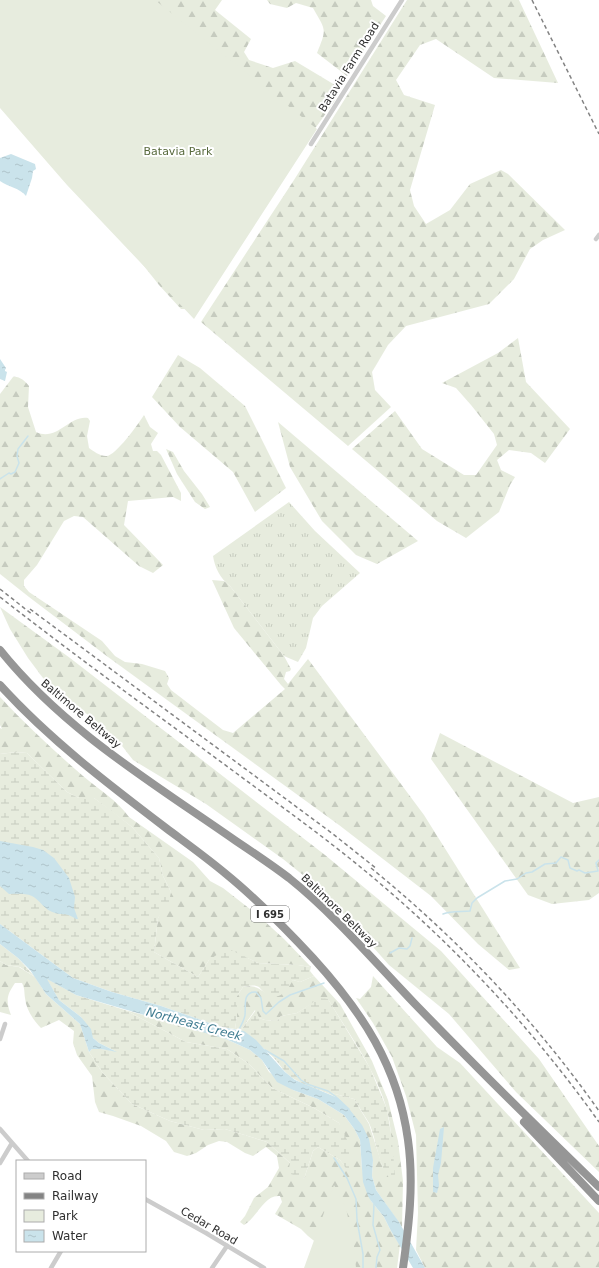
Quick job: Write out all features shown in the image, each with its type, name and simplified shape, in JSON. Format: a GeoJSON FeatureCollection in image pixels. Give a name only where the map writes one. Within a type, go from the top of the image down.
{"type":"FeatureCollection","features":[{"type":"Feature","properties":{"kind":"highway","name":"Baltimore Beltway"},"geometry":{"type":"LineString","coordinates":[[0,650],[32,687],[78,728],[113,755],[270,864],[310,897],[342,927],[510,1101],[599,1187]]}},
{"type":"Feature","properties":{"kind":"highway","name":"I 695"},"geometry":{"type":"LineString","coordinates":[[0,684],[39,726],[97,774],[247,891],[295,938],[345,995],[369,1030],[380,1050],[401,1106],[408,1139],[411,1170],[411,1204],[403,1268]]}},
{"type":"Feature","properties":{"kind":"highway"},"geometry":{"type":"LineString","coordinates":[[413,1002],[599,1201]]}},
{"type":"Feature","properties":{"kind":"street","name":"Batavia Farm Road"},"geometry":{"type":"LineString","coordinates":[[311,144],[402,0]]}},
{"type":"Feature","properties":{"kind":"street"},"geometry":{"type":"LineString","coordinates":[[0,1039],[5,1024]]}},
{"type":"Feature","properties":{"kind":"street"},"geometry":{"type":"LineString","coordinates":[[0,1129],[27,1160]]}},
{"type":"Feature","properties":{"kind":"street"},"geometry":{"type":"LineString","coordinates":[[0,1163],[12,1142]]}},
{"type":"Feature","properties":{"kind":"street","name":"Cedar Road"},"geometry":{"type":"LineString","coordinates":[[146,1200],[206,1232],[264,1268]]}},
{"type":"Feature","properties":{"kind":"street"},"geometry":{"type":"LineString","coordinates":[[212,1268],[227,1246]]}},
{"type":"Feature","properties":{"kind":"street"},"geometry":{"type":"LineString","coordinates":[[51,1268],[60,1252]]}},
{"type":"Feature","properties":{"kind":"green space","name":"Batavia Park"},"geometry":{"type":"Polygon","coordinates":[[[0,0],[222,0],[215,10],[251,39],[244,52],[249,60],[273,68],[295,61],[340,88],[334,102],[186,309],[181,309],[159,285],[136,256],[0,0]]]}},
{"type":"Feature","properties":{"kind":"green space","name":"Batavia Park"},"geometry":{"type":"Polygon","coordinates":[[[0,0],[155,0],[317,129],[194,319],[67,185],[0,108],[0,0]]]}},
{"type":"Feature","properties":{"kind":"green space"},"geometry":{"type":"Polygon","coordinates":[[[267,0],[371,0],[373,6],[386,16],[347,76],[317,53],[324,30],[321,21],[313,8],[296,3],[287,8],[270,4],[267,0]]]}},
{"type":"Feature","properties":{"kind":"green space"},"geometry":{"type":"Polygon","coordinates":[[[407,0],[519,0],[558,83],[494,78],[436,39],[420,45],[396,80],[404,95],[435,105],[410,190],[414,206],[426,224],[450,210],[470,184],[501,170],[508,174],[565,230],[543,240],[530,249],[514,279],[489,304],[406,326],[388,345],[372,372],[375,390],[391,407],[348,446],[201,322],[294,180],[407,0]]]}},
{"type":"Feature","properties":{"kind":"green space"},"geometry":{"type":"Polygon","coordinates":[[[518,338],[526,382],[570,429],[545,463],[531,453],[509,450],[497,460],[501,470],[515,477],[510,485],[499,512],[466,538],[437,521],[352,449],[395,411],[422,449],[464,475],[476,475],[497,445],[494,434],[456,388],[442,383],[498,353],[518,338]]]}},
{"type":"Feature","properties":{"kind":"green space"},"geometry":{"type":"Polygon","coordinates":[[[178,355],[200,368],[245,406],[286,488],[255,512],[233,472],[180,427],[152,397],[178,355]]]}},
{"type":"Feature","properties":{"kind":"green space"},"geometry":{"type":"Polygon","coordinates":[[[13,377],[22,379],[29,386],[28,407],[36,432],[50,434],[75,420],[88,418],[90,421],[87,436],[89,448],[101,455],[110,455],[121,446],[144,415],[150,427],[158,433],[151,444],[153,451],[157,451],[161,455],[181,493],[181,501],[173,497],[128,501],[124,525],[163,565],[153,573],[139,566],[83,517],[74,516],[64,521],[37,565],[24,580],[24,586],[29,592],[102,641],[115,656],[125,662],[142,664],[165,671],[169,678],[167,684],[171,690],[223,730],[233,733],[285,689],[234,628],[212,580],[224,581],[230,586],[284,656],[291,669],[290,671],[286,672],[284,679],[288,684],[308,659],[424,815],[520,968],[509,970],[478,944],[431,896],[339,825],[108,657],[0,574],[0,394],[13,377]]]}},
{"type":"Feature","properties":{"kind":"green space"},"geometry":{"type":"Polygon","coordinates":[[[278,422],[418,541],[377,564],[356,555],[322,521],[290,467],[278,422]]]}},
{"type":"Feature","properties":{"kind":"green space"},"geometry":{"type":"Polygon","coordinates":[[[166,449],[173,452],[184,471],[210,507],[205,509],[195,502],[177,474],[166,449]]]}},
{"type":"Feature","properties":{"kind":"green space"},"geometry":{"type":"Polygon","coordinates":[[[289,502],[315,531],[360,573],[322,606],[313,618],[306,648],[298,662],[284,656],[221,576],[215,565],[213,556],[289,502]]]}},
{"type":"Feature","properties":{"kind":"green space"},"geometry":{"type":"Polygon","coordinates":[[[0,607],[70,658],[325,855],[441,951],[539,1059],[599,1146],[599,1172],[516,1092],[449,1014],[389,965],[324,892],[283,859],[206,804],[133,760],[119,742],[95,720],[43,678],[28,658],[10,629],[0,607]]]}},
{"type":"Feature","properties":{"kind":"green space"},"geometry":{"type":"Polygon","coordinates":[[[0,697],[51,747],[83,776],[113,800],[129,817],[193,862],[210,881],[223,888],[260,917],[311,967],[258,963],[245,957],[209,960],[198,977],[154,952],[158,918],[171,892],[163,876],[159,858],[132,827],[94,798],[79,798],[67,792],[27,753],[16,752],[0,754],[0,728],[2,729],[0,725],[0,697]]]}},
{"type":"Feature","properties":{"kind":"green space"},"geometry":{"type":"Polygon","coordinates":[[[440,733],[573,803],[599,797],[599,893],[589,900],[552,904],[528,895],[431,759],[440,733]]]}},
{"type":"Feature","properties":{"kind":"green space"},"geometry":{"type":"Polygon","coordinates":[[[16,752],[27,753],[67,792],[79,798],[94,798],[112,811],[132,827],[159,858],[163,876],[171,892],[169,902],[158,918],[154,952],[198,977],[209,960],[227,948],[258,963],[311,967],[310,971],[314,976],[300,982],[293,980],[282,994],[275,997],[266,994],[257,986],[243,987],[237,996],[237,1016],[235,1029],[221,1027],[73,978],[0,924],[0,754],[16,752]]]}},
{"type":"Feature","properties":{"kind":"green space"},"geometry":{"type":"Polygon","coordinates":[[[0,944],[18,958],[35,977],[20,967],[6,965],[0,961],[0,944]]]}},
{"type":"Feature","properties":{"kind":"green space"},"geometry":{"type":"Polygon","coordinates":[[[0,961],[6,965],[19,967],[35,977],[46,994],[80,1024],[89,1052],[102,1072],[132,1104],[170,1121],[204,1130],[225,1129],[267,1142],[291,1164],[304,1179],[313,1151],[318,1147],[340,1160],[350,1173],[339,1123],[314,1108],[272,1088],[249,1064],[227,1049],[186,1042],[125,1010],[217,1035],[250,1050],[262,1060],[269,1072],[293,1090],[318,1099],[344,1115],[360,1140],[362,1169],[371,1201],[384,1217],[400,1245],[397,1268],[348,1268],[301,1229],[275,1214],[282,1202],[280,1196],[274,1196],[265,1202],[249,1222],[244,1225],[240,1222],[245,1216],[254,1198],[268,1187],[279,1168],[277,1156],[266,1147],[253,1156],[227,1142],[219,1141],[187,1156],[174,1152],[166,1141],[141,1126],[99,1112],[95,1102],[92,1076],[77,1055],[73,1043],[74,1031],[59,1020],[41,1028],[28,1010],[22,983],[15,983],[8,995],[8,1006],[11,1015],[0,1012],[0,961]]]}},
{"type":"Feature","properties":{"kind":"green space"},"geometry":{"type":"Polygon","coordinates":[[[314,976],[340,1004],[372,1061],[388,1100],[398,1141],[403,1181],[402,1227],[376,1190],[372,1176],[373,1160],[338,1098],[320,1090],[354,1099],[369,1124],[383,1168],[391,1146],[389,1120],[385,1102],[368,1066],[328,999],[319,999],[297,1013],[281,1016],[277,1021],[259,1018],[255,1010],[241,1030],[235,1029],[237,1016],[237,996],[243,987],[255,987],[274,996],[280,995],[293,980],[300,982],[314,976]]]}},
{"type":"Feature","properties":{"kind":"green space"},"geometry":{"type":"Polygon","coordinates":[[[373,976],[437,1047],[460,1063],[599,1213],[599,1268],[425,1268],[416,1250],[418,1213],[416,1135],[406,1096],[392,1057],[373,1023],[356,998],[360,999],[371,987],[373,976]]]}},
{"type":"Feature","properties":{"kind":"green space"},"geometry":{"type":"Polygon","coordinates":[[[46,978],[76,995],[125,1010],[186,1042],[227,1049],[249,1064],[272,1088],[314,1108],[339,1123],[351,1148],[350,1174],[340,1160],[318,1147],[313,1151],[304,1179],[288,1173],[290,1163],[267,1142],[225,1129],[204,1130],[170,1121],[132,1104],[102,1072],[89,1052],[92,1049],[115,1051],[99,1043],[93,1038],[81,1017],[59,1000],[46,978]]]}},
{"type":"Feature","properties":{"kind":"green space"},"geometry":{"type":"Polygon","coordinates":[[[319,998],[328,999],[370,1068],[387,1109],[392,1140],[395,1176],[394,1183],[384,1170],[369,1123],[354,1099],[317,1089],[292,1078],[270,1054],[241,1030],[256,1010],[259,1018],[277,1021],[281,1016],[297,1013],[319,998]]]}},
{"type":"Feature","properties":{"kind":"green space"},"geometry":{"type":"Polygon","coordinates":[[[334,1185],[346,1208],[354,1247],[356,1268],[304,1268],[334,1185]]]}},
{"type":"Feature","properties":{"kind":"water"},"geometry":{"type":"Polygon","coordinates":[[[11,154],[35,164],[36,169],[33,171],[26,196],[21,191],[0,181],[0,158],[11,154]]]}},
{"type":"Feature","properties":{"kind":"water"},"geometry":{"type":"Polygon","coordinates":[[[0,359],[6,368],[5,371],[7,372],[5,381],[0,379],[0,359]]]}},
{"type":"Feature","properties":{"kind":"water"},"geometry":{"type":"Polygon","coordinates":[[[0,841],[43,850],[54,858],[69,878],[75,897],[74,908],[78,919],[51,912],[32,896],[23,894],[9,894],[0,886],[0,841]]]}},
{"type":"Feature","properties":{"kind":"water","name":"Northeast Creek"},"geometry":{"type":"Polygon","coordinates":[[[0,924],[73,978],[221,1027],[244,1031],[256,1040],[285,1072],[295,1080],[338,1098],[362,1125],[369,1139],[373,1160],[372,1176],[376,1190],[399,1222],[425,1268],[413,1268],[384,1217],[368,1196],[363,1182],[360,1140],[344,1115],[318,1099],[293,1090],[277,1082],[262,1060],[250,1050],[226,1039],[76,995],[47,979],[59,1000],[81,1017],[91,1029],[93,1038],[99,1043],[117,1052],[92,1049],[89,1052],[80,1024],[46,994],[30,970],[18,958],[0,944],[0,924]]]}},
{"type":"Feature","properties":{"kind":"water"},"geometry":{"type":"Polygon","coordinates":[[[444,1127],[437,1193],[433,1192],[433,1168],[440,1129],[444,1127]]]}},
{"type":"Feature","properties":{"kind":"waterway"},"geometry":{"type":"LineString","coordinates":[[0,479],[9,473],[11,474],[15,472],[19,463],[17,456],[18,449],[28,436]]}},
{"type":"Feature","properties":{"kind":"waterway"},"geometry":{"type":"LineString","coordinates":[[443,914],[470,911],[472,903],[477,898],[505,881],[517,879],[545,864],[556,863],[561,857],[568,860],[570,868],[585,873],[598,871],[596,863],[599,860]]}},
{"type":"Feature","properties":{"kind":"waterway"},"geometry":{"type":"LineString","coordinates":[[390,953],[399,948],[407,949],[410,946],[412,938]]}},
{"type":"Feature","properties":{"kind":"waterway"},"geometry":{"type":"LineString","coordinates":[[238,1031],[245,1017],[247,997],[252,992],[256,992],[261,998],[263,1011],[266,1014],[279,1002],[290,995],[324,983]]}},
{"type":"Feature","properties":{"kind":"waterway","name":"Northeast Creek"},"geometry":{"type":"LineString","coordinates":[[265,1050],[284,1061],[301,1080],[307,1084],[328,1091],[349,1109]]}},
{"type":"Feature","properties":{"kind":"waterway"},"geometry":{"type":"LineString","coordinates":[[334,1158],[347,1178],[356,1199],[357,1220],[363,1254],[363,1268]]}},
{"type":"Feature","properties":{"kind":"waterway"},"geometry":{"type":"LineString","coordinates":[[374,1204],[373,1225],[380,1250],[377,1257],[376,1268]]}},
{"type":"Feature","properties":{"kind":"railway"},"geometry":{"type":"LineString","coordinates":[[532,0],[599,134]]}},
{"type":"Feature","properties":{"kind":"railway"},"geometry":{"type":"LineString","coordinates":[[0,589],[33,615]]}},
{"type":"Feature","properties":{"kind":"railway"},"geometry":{"type":"LineString","coordinates":[[0,597],[316,832],[407,907],[467,964],[495,994],[549,1056],[599,1122]]}},
{"type":"Feature","properties":{"kind":"railway"},"geometry":{"type":"LineString","coordinates":[[30,609],[333,834],[377,869]]}},
{"type":"Feature","properties":{"kind":"railway"},"geometry":{"type":"LineString","coordinates":[[371,868],[434,923],[493,982],[548,1044],[599,1111]]}}]}
